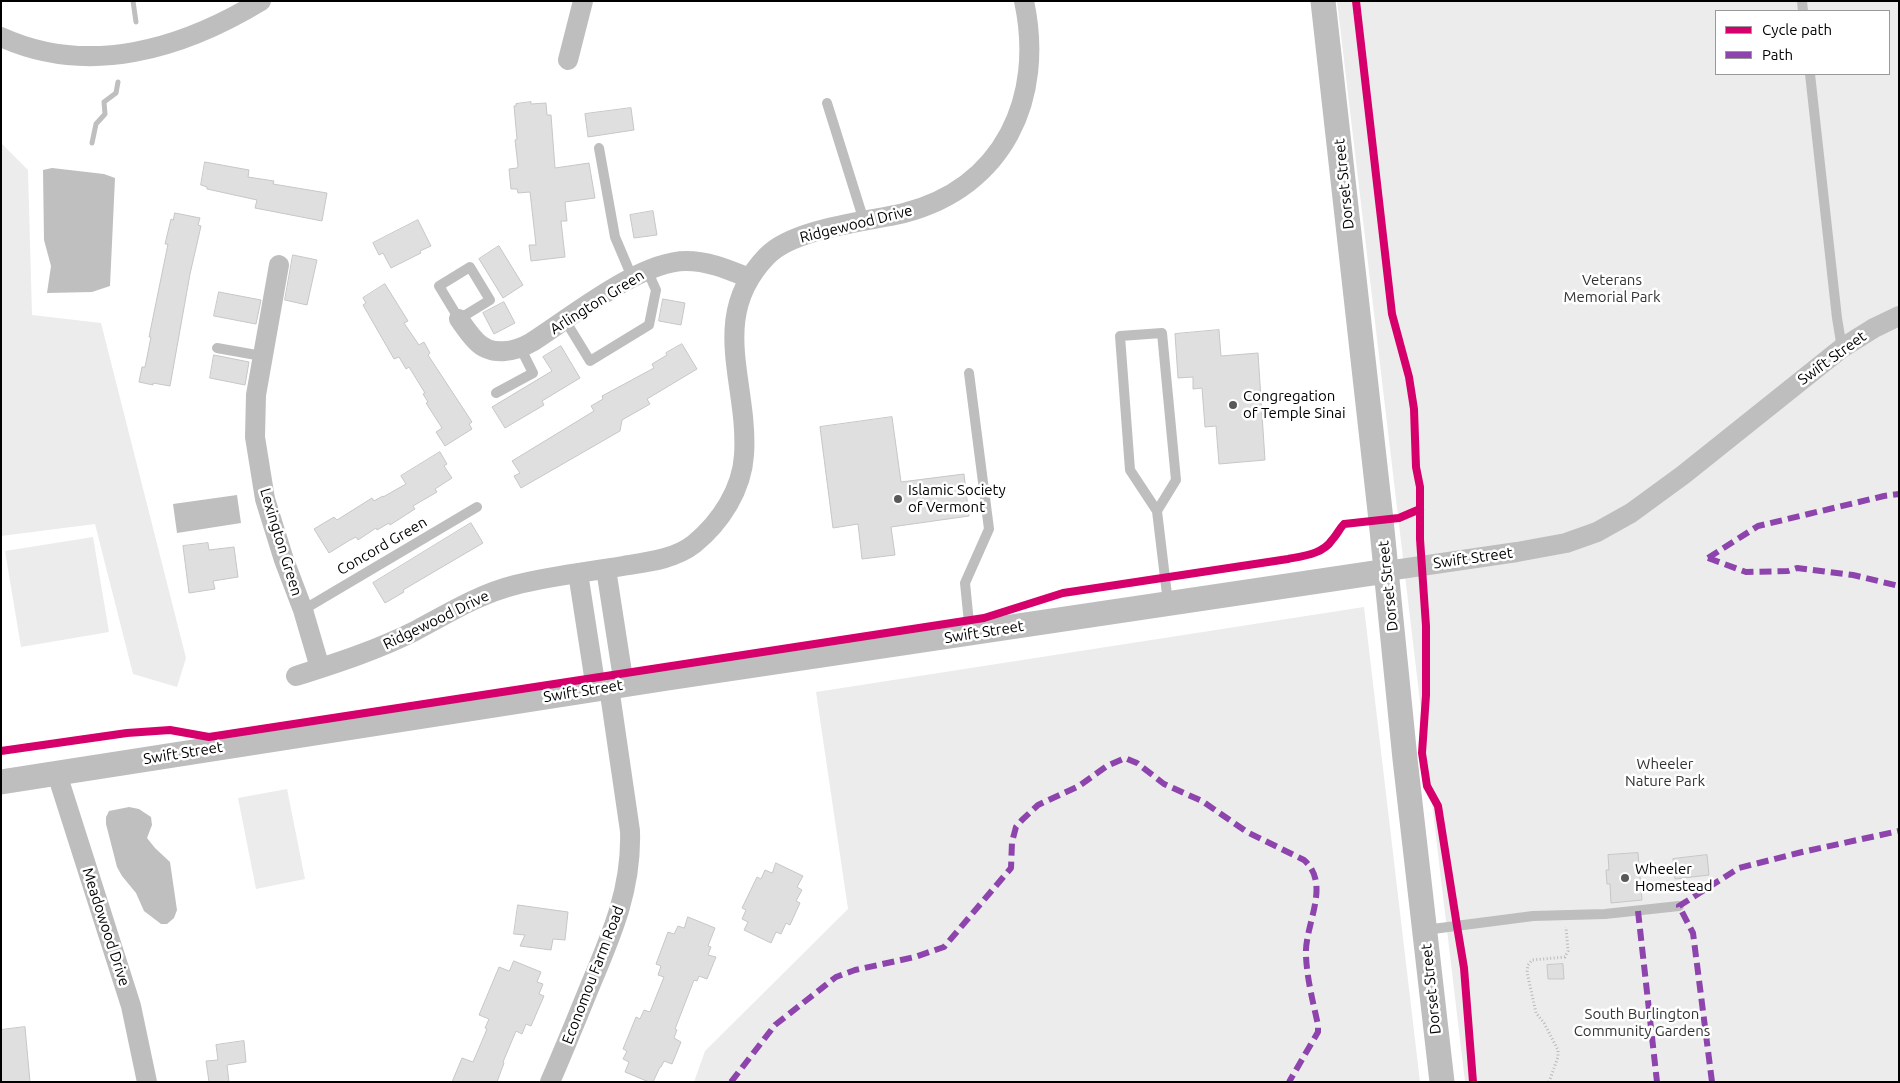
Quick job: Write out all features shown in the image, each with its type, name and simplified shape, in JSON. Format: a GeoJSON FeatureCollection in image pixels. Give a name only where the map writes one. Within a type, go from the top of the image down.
{"type":"FeatureCollection","features":[{"type":"Feature","properties":{"kind":"street"},"geometry":{"type":"LineString","coordinates":[[1,37],[32,48],[82,57],[132,54],[204,32],[261,1]]}},
{"type":"Feature","properties":{"kind":"street"},"geometry":{"type":"LineString","coordinates":[[568,60],[583,1]]}},
{"type":"Feature","properties":{"kind":"street","name":"Ridgewood Drive"},"geometry":{"type":"LineString","coordinates":[[296,676],[388,644],[491,592],[514,585],[666,558],[682,552],[694,544],[727,507],[736,490],[743,464],[744,431],[733,335],[740,299],[749,278],[770,252],[784,243],[799,237],[902,213],[940,200],[968,184],[996,157],[1007,140],[1015,121],[1023,99],[1027,79],[1029,34],[1024,1]]}},
{"type":"Feature","properties":{"kind":"street","name":"Dorset Street"},"geometry":{"type":"LineString","coordinates":[[1323,1],[1442,1082]]}},
{"type":"Feature","properties":{"kind":"street","name":"Arlington Green"},"geometry":{"type":"LineString","coordinates":[[459,318],[476,342],[486,348],[498,351],[521,349],[639,274],[674,262],[687,261],[720,266],[749,278]]}},
{"type":"Feature","properties":{"kind":"street","name":"Lexington Green"},"geometry":{"type":"LineString","coordinates":[[279,265],[256,395],[255,437],[265,499],[284,560],[303,610],[320,668]]}},
{"type":"Feature","properties":{"kind":"street","name":"Swift Street"},"geometry":{"type":"LineString","coordinates":[[1,782],[610,687],[1517,552],[1566,543],[1597,532],[1631,513],[1683,475],[1842,348],[1874,328],[1899,316]]}},
{"type":"Feature","properties":{"kind":"street"},"geometry":{"type":"LineString","coordinates":[[606,569],[610,687]]}},
{"type":"Feature","properties":{"kind":"street"},"geometry":{"type":"LineString","coordinates":[[578,573],[610,687]]}},
{"type":"Feature","properties":{"kind":"street","name":"Economou Farm Road"},"geometry":{"type":"LineString","coordinates":[[550,1082],[616,923],[628,872],[630,831],[610,687]]}},
{"type":"Feature","properties":{"kind":"street","name":"Meadowood Drive"},"geometry":{"type":"LineString","coordinates":[[57,774],[131,1006],[147,1082]]}},
{"type":"Feature","properties":{"kind":"lane"},"geometry":{"type":"LineString","coordinates":[[1810,75],[1842,348]]}},
{"type":"Feature","properties":{"kind":"lane"},"geometry":{"type":"LineString","coordinates":[[827,103],[864,221]]}},
{"type":"Feature","properties":{"kind":"lane"},"geometry":{"type":"LineString","coordinates":[[565,320],[590,361],[649,325],[656,290],[639,274],[615,237],[599,148]]}},
{"type":"Feature","properties":{"kind":"lane"},"geometry":{"type":"LineString","coordinates":[[470,267],[490,300],[459,318],[439,286],[470,267]]}},
{"type":"Feature","properties":{"kind":"lane"},"geometry":{"type":"LineString","coordinates":[[1157,511],[1176,480],[1162,333],[1120,336],[1130,470],[1157,511],[1168,604]]}},
{"type":"Feature","properties":{"kind":"lane"},"geometry":{"type":"LineString","coordinates":[[217,348],[262,356]]}},
{"type":"Feature","properties":{"kind":"lane"},"geometry":{"type":"LineString","coordinates":[[496,392],[533,373],[521,349]]}},
{"type":"Feature","properties":{"kind":"lane"},"geometry":{"type":"LineString","coordinates":[[969,373],[989,529],[966,583],[970,634]]}},
{"type":"Feature","properties":{"kind":"lane","name":"Concord Green"},"geometry":{"type":"LineString","coordinates":[[303,610],[477,507]]}},
{"type":"Feature","properties":{"kind":"lane"},"geometry":{"type":"LineString","coordinates":[[1424,930],[1518,917],[1613,913],[1679,906]]}},
{"type":"Feature","properties":{"kind":"path"},"geometry":{"type":"LineString","coordinates":[[1549,1082],[1558,1057],[1558,1050],[1544,1023],[1536,1013],[1527,972],[1528,965],[1532,960],[1561,958],[1567,955],[1566,915]]}},
{"type":"Feature","properties":{"kind":"green space"},"geometry":{"type":"Polygon","coordinates":[[[1337,1],[1899,1],[1899,1082],[1465,1082],[1337,1]]]}},
{"type":"Feature","properties":{"kind":"green space"},"geometry":{"type":"Polygon","coordinates":[[[1,143],[28,170],[32,315],[101,323],[186,658],[177,687],[133,674],[95,524],[1,536],[1,143]]]}},
{"type":"Feature","properties":{"kind":"green space"},"geometry":{"type":"Polygon","coordinates":[[[93,537],[109,632],[21,647],[5,551],[93,537]]]}},
{"type":"Feature","properties":{"kind":"green space"},"geometry":{"type":"Polygon","coordinates":[[[1364,607],[1420,1082],[694,1082],[705,1051],[848,909],[816,692],[1364,607]]]}},
{"type":"Feature","properties":{"kind":"green space"},"geometry":{"type":"Polygon","coordinates":[[[287,789],[305,879],[256,889],[238,798],[287,789]]]}},
{"type":"Feature","properties":{"kind":"shaded area"},"geometry":{"type":"Polygon","coordinates":[[[52,168],[104,174],[115,178],[110,286],[92,292],[47,293],[51,266],[44,240],[43,170],[52,168]]]}},
{"type":"Feature","properties":{"kind":"shaded area"},"geometry":{"type":"Polygon","coordinates":[[[237,495],[241,523],[177,533],[173,504],[237,495]]]}},
{"type":"Feature","properties":{"kind":"shaded area"},"geometry":{"type":"Polygon","coordinates":[[[129,807],[139,809],[151,817],[152,825],[147,838],[170,862],[177,910],[174,918],[167,924],[161,924],[144,911],[136,893],[117,867],[106,824],[106,817],[109,811],[129,807]]]}},
{"type":"Feature","properties":{"kind":"building"},"geometry":{"type":"Polygon","coordinates":[[[531,102],[531,104],[546,103],[547,115],[551,115],[555,168],[589,163],[595,198],[565,202],[567,221],[561,221],[565,257],[531,261],[529,245],[536,245],[530,192],[518,193],[517,189],[511,189],[509,169],[517,168],[518,166],[514,106],[531,102]]]}},
{"type":"Feature","properties":{"kind":"building"},"geometry":{"type":"Polygon","coordinates":[[[631,108],[634,130],[588,137],[585,114],[631,108]]]}},
{"type":"Feature","properties":{"kind":"building"},"geometry":{"type":"Polygon","coordinates":[[[205,162],[249,170],[248,177],[274,181],[273,184],[327,193],[322,221],[255,208],[257,200],[207,189],[207,187],[201,185],[205,162]]]}},
{"type":"Feature","properties":{"kind":"building"},"geometry":{"type":"Polygon","coordinates":[[[653,211],[657,235],[634,238],[630,215],[653,211]]]}},
{"type":"Feature","properties":{"kind":"building"},"geometry":{"type":"Polygon","coordinates":[[[175,213],[200,218],[198,225],[201,226],[190,274],[170,386],[153,383],[153,385],[139,382],[142,367],[145,367],[151,337],[149,337],[168,244],[165,244],[171,219],[173,220],[175,213]]]}},
{"type":"Feature","properties":{"kind":"building"},"geometry":{"type":"Polygon","coordinates":[[[418,220],[431,246],[391,268],[383,253],[379,255],[373,243],[418,220]]]}},
{"type":"Feature","properties":{"kind":"building"},"geometry":{"type":"Polygon","coordinates":[[[499,246],[523,285],[503,298],[479,259],[499,246]]]}},
{"type":"Feature","properties":{"kind":"building"},"geometry":{"type":"Polygon","coordinates":[[[293,255],[317,260],[307,305],[285,300],[293,255]]]}},
{"type":"Feature","properties":{"kind":"building"},"geometry":{"type":"Polygon","coordinates":[[[385,284],[408,321],[404,323],[419,345],[424,342],[430,353],[428,355],[472,422],[469,424],[472,429],[445,446],[436,432],[442,428],[426,403],[428,402],[423,394],[425,393],[409,367],[406,369],[399,357],[394,359],[363,305],[366,303],[363,298],[385,284]]]}},
{"type":"Feature","properties":{"kind":"building"},"geometry":{"type":"Polygon","coordinates":[[[219,292],[261,300],[256,324],[214,316],[219,292]]]}},
{"type":"Feature","properties":{"kind":"building"},"geometry":{"type":"Polygon","coordinates":[[[663,299],[685,303],[681,325],[659,321],[663,299]]]}},
{"type":"Feature","properties":{"kind":"building"},"geometry":{"type":"Polygon","coordinates":[[[504,302],[515,323],[494,334],[483,313],[504,302]]]}},
{"type":"Feature","properties":{"kind":"building","name":"Congregation of Temple Sinai"},"geometry":{"type":"Polygon","coordinates":[[[1219,330],[1221,356],[1258,353],[1265,460],[1219,464],[1216,426],[1205,427],[1202,388],[1193,389],[1193,377],[1178,378],[1175,334],[1219,330]]]}},
{"type":"Feature","properties":{"kind":"building"},"geometry":{"type":"Polygon","coordinates":[[[682,344],[697,369],[647,399],[650,404],[622,420],[620,431],[521,488],[514,476],[520,473],[512,461],[594,411],[591,406],[603,399],[602,396],[654,368],[652,364],[682,344]]]}},
{"type":"Feature","properties":{"kind":"building"},"geometry":{"type":"Polygon","coordinates":[[[561,346],[580,378],[542,401],[544,405],[505,428],[492,407],[552,371],[543,357],[561,346]]]}},
{"type":"Feature","properties":{"kind":"building"},"geometry":{"type":"Polygon","coordinates":[[[214,355],[249,362],[245,385],[210,378],[214,355]]]}},
{"type":"Feature","properties":{"kind":"building","name":"Islamic Society of Vermont"},"geometry":{"type":"Polygon","coordinates":[[[892,417],[901,482],[964,474],[969,516],[891,527],[895,555],[862,559],[858,524],[833,528],[820,427],[892,417]]]}},
{"type":"Feature","properties":{"kind":"building"},"geometry":{"type":"Polygon","coordinates":[[[440,452],[447,464],[444,466],[452,478],[435,489],[437,492],[413,506],[415,509],[390,525],[389,523],[377,530],[376,528],[358,540],[356,537],[329,553],[314,529],[334,517],[337,520],[372,498],[374,501],[406,484],[401,476],[440,452]]]}},
{"type":"Feature","properties":{"kind":"building"},"geometry":{"type":"Polygon","coordinates":[[[471,523],[483,543],[403,590],[404,592],[385,603],[373,583],[471,523]]]}},
{"type":"Feature","properties":{"kind":"building"},"geometry":{"type":"Polygon","coordinates":[[[208,543],[209,550],[234,547],[238,577],[213,581],[215,589],[189,593],[183,546],[208,543]]]}},
{"type":"Feature","properties":{"kind":"building","name":"Wheeler Homestead"},"geometry":{"type":"Polygon","coordinates":[[[1638,853],[1642,900],[1611,903],[1610,884],[1607,884],[1606,870],[1609,870],[1608,855],[1638,853]]]}},
{"type":"Feature","properties":{"kind":"building"},"geometry":{"type":"Polygon","coordinates":[[[1707,855],[1709,875],[1675,879],[1673,859],[1707,855]]]}},
{"type":"Feature","properties":{"kind":"building"},"geometry":{"type":"Polygon","coordinates":[[[776,863],[803,876],[797,887],[802,890],[796,901],[800,903],[790,925],[786,923],[781,934],[776,932],[771,943],[744,930],[748,922],[742,919],[746,910],[742,908],[757,877],[761,879],[765,870],[772,873],[776,863]]]}},
{"type":"Feature","properties":{"kind":"building"},"geometry":{"type":"Polygon","coordinates":[[[518,905],[568,912],[565,940],[553,939],[551,950],[520,946],[525,935],[514,934],[518,905]]]}},
{"type":"Feature","properties":{"kind":"building"},"geometry":{"type":"Polygon","coordinates":[[[688,917],[715,928],[708,946],[711,947],[708,955],[716,957],[707,979],[699,976],[697,981],[694,980],[675,1029],[677,1030],[674,1038],[681,1042],[672,1064],[664,1061],[653,1082],[649,1082],[625,1072],[629,1062],[623,1059],[627,1051],[623,1049],[636,1017],[640,1019],[644,1010],[650,1012],[664,977],[658,975],[661,966],[656,964],[668,932],[674,934],[678,926],[684,928],[688,917]]]}},
{"type":"Feature","properties":{"kind":"building"},"geometry":{"type":"Polygon","coordinates":[[[514,961],[541,972],[537,982],[543,984],[539,994],[544,996],[531,1026],[526,1024],[522,1034],[516,1031],[497,1082],[452,1082],[462,1058],[473,1062],[487,1029],[485,1028],[489,1019],[479,1015],[499,967],[509,971],[514,961]]]}},
{"type":"Feature","properties":{"kind":"building"},"geometry":{"type":"Polygon","coordinates":[[[1563,964],[1564,979],[1548,979],[1547,965],[1563,964]]]}},
{"type":"Feature","properties":{"kind":"building"},"geometry":{"type":"Polygon","coordinates":[[[25,1027],[30,1082],[1,1082],[1,1030],[25,1027]]]}},
{"type":"Feature","properties":{"kind":"building"},"geometry":{"type":"Polygon","coordinates":[[[244,1041],[246,1062],[227,1065],[229,1082],[209,1082],[206,1061],[218,1060],[216,1045],[244,1041]]]}},
{"type":"Feature","properties":{"kind":"waterway"},"geometry":{"type":"LineString","coordinates":[[133,1],[136,22]]}},
{"type":"Feature","properties":{"kind":"waterway"},"geometry":{"type":"LineString","coordinates":[[92,143],[96,124],[105,114],[104,102],[116,93],[118,82]]}},
{"type":"Feature","properties":{"kind":"marked path"},"geometry":{"type":"LineString","coordinates":[[1708,558],[1758,526],[1899,494]]}},
{"type":"Feature","properties":{"kind":"marked path"},"geometry":{"type":"LineString","coordinates":[[1708,558],[1746,572],[1788,571],[1797,568],[1853,575],[1899,586]]}},
{"type":"Feature","properties":{"kind":"marked path"},"geometry":{"type":"LineString","coordinates":[[731,1082],[775,1025],[836,977],[855,970],[915,957],[944,947],[1011,868],[1012,842],[1016,827],[1022,820],[1038,805],[1079,786],[1107,766],[1125,758],[1137,763],[1164,784],[1202,801],[1247,832],[1304,860],[1312,870],[1316,881],[1316,893],[1315,906],[1306,944],[1306,956],[1318,1032],[1289,1082]]}},
{"type":"Feature","properties":{"kind":"marked path"},"geometry":{"type":"LineString","coordinates":[[1712,1082],[1693,933],[1679,906],[1739,868],[1899,831]]}},
{"type":"Feature","properties":{"kind":"marked path"},"geometry":{"type":"LineString","coordinates":[[1638,911],[1657,1082]]}},
{"type":"Feature","properties":{"kind":"cycle path"},"geometry":{"type":"LineString","coordinates":[[1356,1],[1392,314],[1409,377],[1414,409],[1416,467],[1420,487],[1420,539],[1426,626],[1426,695],[1422,753],[1427,786],[1438,806],[1464,968],[1473,1082]]}},
{"type":"Feature","properties":{"kind":"cycle path"},"geometry":{"type":"LineString","coordinates":[[1,751],[127,733],[170,730],[209,737],[984,618],[1063,593],[1306,555],[1328,545],[1344,524],[1399,518],[1420,509]]}},
{"type":"Feature","properties":{"kind":"place","name":"Congregation of Temple Sinai"},"geometry":{"type":"Point","coordinates":[1233,405]}},
{"type":"Feature","properties":{"kind":"place","name":"Islamic Society of Vermont"},"geometry":{"type":"Point","coordinates":[898,499]}},
{"type":"Feature","properties":{"kind":"place","name":"Wheeler Homestead"},"geometry":{"type":"Point","coordinates":[1625,878]}},
{"type":"Feature","properties":{"kind":"park label","name":"Veterans Memorial Park"},"geometry":{"type":"Point","coordinates":[1612,288]}},
{"type":"Feature","properties":{"kind":"park label","name":"Wheeler Nature Park"},"geometry":{"type":"Point","coordinates":[1665,772]}},
{"type":"Feature","properties":{"kind":"park label","name":"South Burlington Community Gardens"},"geometry":{"type":"Point","coordinates":[1642,1022]}}]}
